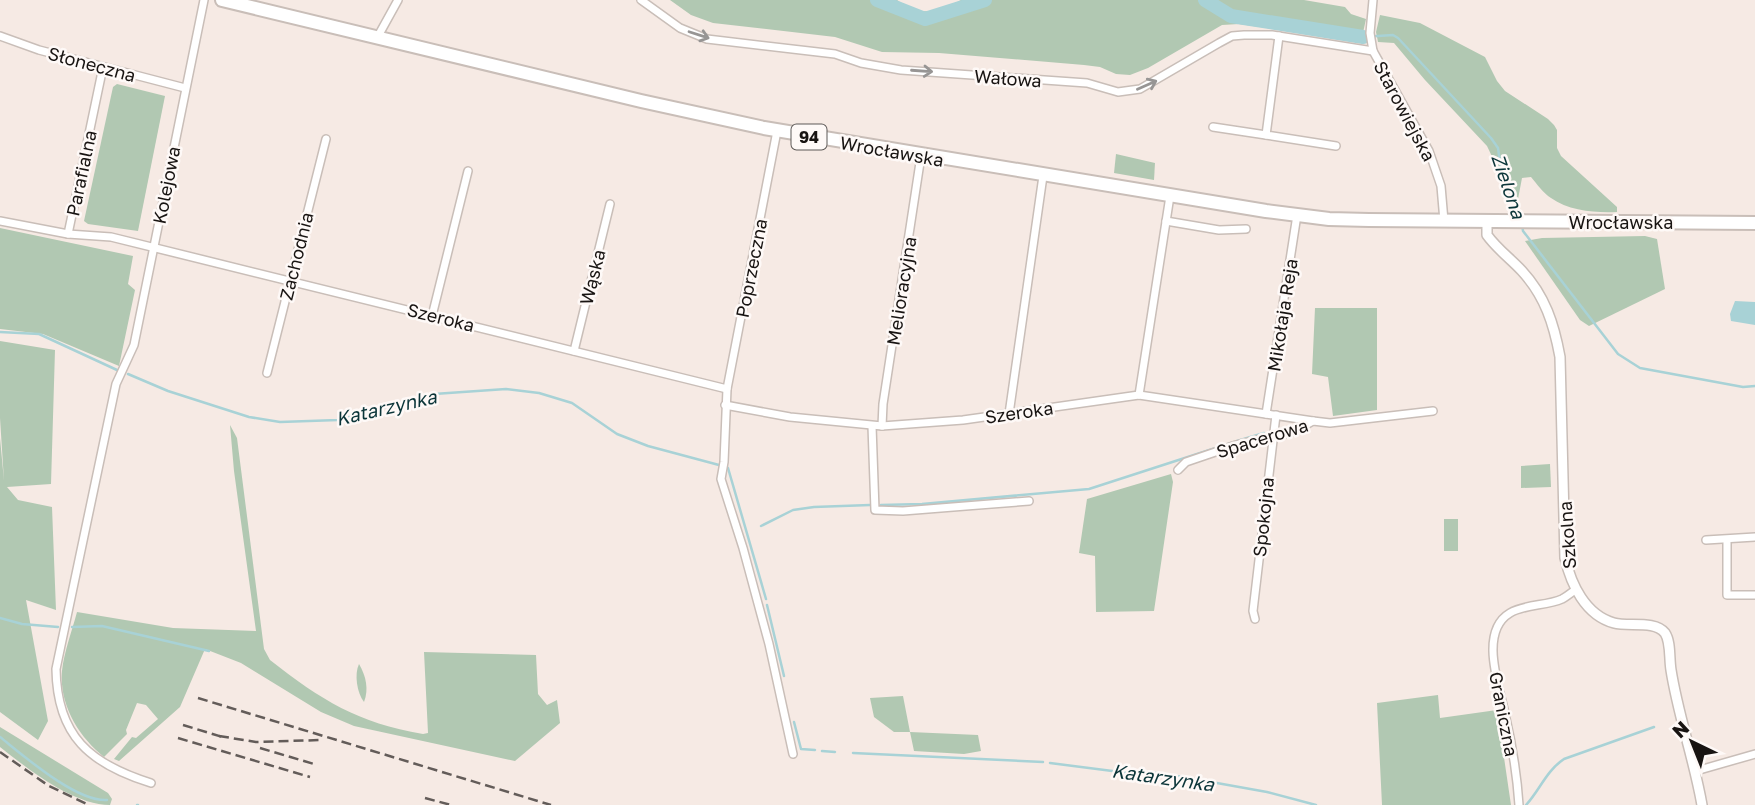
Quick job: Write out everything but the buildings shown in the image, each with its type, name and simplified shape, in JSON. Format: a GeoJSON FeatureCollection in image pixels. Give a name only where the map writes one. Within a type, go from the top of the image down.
{"type":"FeatureCollection","features":[{"type":"Feature","properties":{"kind":"main road","name":"Wrocławska"},"geometry":{"type":"LineString","coordinates":[[222,0],[777,131],[1297,215],[1329,219],[1444,221]]}},
{"type":"Feature","properties":{"kind":"main road","name":"94"},"geometry":{"type":"LineString","coordinates":[[1444,221],[1487,221]]}},
{"type":"Feature","properties":{"kind":"main road","name":"Wrocławska"},"geometry":{"type":"LineString","coordinates":[[1487,221],[1755,222]]}},
{"type":"Feature","properties":{"kind":"street","name":"Kolejowa"},"geometry":{"type":"LineString","coordinates":[[150,783],[124,775],[90,754],[63,715],[57,692],[56,669],[116,384],[134,345],[204,0]]}},
{"type":"Feature","properties":{"kind":"street"},"geometry":{"type":"LineString","coordinates":[[377,38],[398,0]]}},
{"type":"Feature","properties":{"kind":"street","name":"Wałowa"},"geometry":{"type":"LineString","coordinates":[[641,0],[680,28],[707,38],[835,54],[880,67],[1087,83],[1118,92],[1140,89],[1233,36],[1275,36],[1373,47]]}},
{"type":"Feature","properties":{"kind":"street","name":"Starowiejska"},"geometry":{"type":"LineString","coordinates":[[1373,0],[1370,33],[1373,47],[1429,151],[1441,186],[1444,221]]}},
{"type":"Feature","properties":{"kind":"street","name":"Słoneczna"},"geometry":{"type":"LineString","coordinates":[[0,36],[39,50],[185,88]]}},
{"type":"Feature","properties":{"kind":"street"},"geometry":{"type":"LineString","coordinates":[[1266,135],[1275,36]]}},
{"type":"Feature","properties":{"kind":"street","name":"Parafialna"},"geometry":{"type":"LineString","coordinates":[[103,67],[68,234],[111,237],[153,247]]}},
{"type":"Feature","properties":{"kind":"street"},"geometry":{"type":"LineString","coordinates":[[1213,127],[1336,146]]}},
{"type":"Feature","properties":{"kind":"street","name":"Poprzeczna"},"geometry":{"type":"LineString","coordinates":[[777,131],[727,389],[721,479],[769,644],[793,754]]}},
{"type":"Feature","properties":{"kind":"street","name":"Zachodnia"},"geometry":{"type":"LineString","coordinates":[[267,373],[326,139]]}},
{"type":"Feature","properties":{"kind":"street","name":"Melioracyjna"},"geometry":{"type":"LineString","coordinates":[[882,426],[883,404],[921,156]]}},
{"type":"Feature","properties":{"kind":"street"},"geometry":{"type":"LineString","coordinates":[[432,316],[468,171]]}},
{"type":"Feature","properties":{"kind":"street"},"geometry":{"type":"LineString","coordinates":[[1009,414],[1044,176]]}},
{"type":"Feature","properties":{"kind":"street"},"geometry":{"type":"LineString","coordinates":[[1139,395],[1170,196]]}},
{"type":"Feature","properties":{"kind":"street","name":"Wąska"},"geometry":{"type":"LineString","coordinates":[[574,351],[610,204]]}},
{"type":"Feature","properties":{"kind":"street","name":"Mikołaja Reja"},"geometry":{"type":"LineString","coordinates":[[1266,414],[1297,215]]}},
{"type":"Feature","properties":{"kind":"street"},"geometry":{"type":"LineString","coordinates":[[1167,220],[1219,230],[1246,229]]}},
{"type":"Feature","properties":{"kind":"street"},"geometry":{"type":"LineString","coordinates":[[0,221],[68,234]]}},
{"type":"Feature","properties":{"kind":"street","name":"Szkolna"},"geometry":{"type":"LineString","coordinates":[[1487,221],[1487,235],[1522,271],[1544,300],[1557,337],[1560,357],[1565,558],[1569,575],[1575,590],[1590,607],[1609,621],[1657,627],[1664,632],[1668,642],[1674,689],[1696,771],[1702,805]]}},
{"type":"Feature","properties":{"kind":"street","name":"Szeroka"},"geometry":{"type":"LineString","coordinates":[[153,247],[727,389]]}},
{"type":"Feature","properties":{"kind":"street","name":"Szeroka"},"geometry":{"type":"LineString","coordinates":[[725,405],[790,417],[882,426],[951,422],[1139,395],[1313,421]]}},
{"type":"Feature","properties":{"kind":"street","name":"Spacerowa"},"geometry":{"type":"LineString","coordinates":[[1178,470],[1186,462],[1199,457],[1264,438],[1273,438],[1313,421],[1330,423],[1433,411]]}},
{"type":"Feature","properties":{"kind":"street","name":"Spokojna"},"geometry":{"type":"LineString","coordinates":[[1255,619],[1253,611],[1276,415]]}},
{"type":"Feature","properties":{"kind":"street"},"geometry":{"type":"LineString","coordinates":[[872,426],[875,510],[903,511],[1029,500]]}},
{"type":"Feature","properties":{"kind":"street"},"geometry":{"type":"LineString","coordinates":[[1706,540],[1755,537]]}},
{"type":"Feature","properties":{"kind":"street"},"geometry":{"type":"LineString","coordinates":[[1727,540],[1727,595],[1755,595]]}},
{"type":"Feature","properties":{"kind":"street","name":"Graniczna"},"geometry":{"type":"LineString","coordinates":[[1519,805],[1505,713],[1496,681],[1493,658],[1496,633],[1501,621],[1508,614],[1561,599],[1575,590]]}},
{"type":"Feature","properties":{"kind":"street"},"geometry":{"type":"LineString","coordinates":[[1696,771],[1755,754]]}},
{"type":"Feature","properties":{"kind":"green space"},"geometry":{"type":"Polygon","coordinates":[[[670,0],[897,0],[913,9],[929,11],[961,0],[1304,0],[1345,7],[1351,14],[1366,19],[1361,42],[1239,24],[1222,25],[1148,68],[1130,75],[1084,65],[939,53],[882,52],[835,37],[713,23],[691,15],[670,0]]]}},
{"type":"Feature","properties":{"kind":"green space"},"geometry":{"type":"Polygon","coordinates":[[[1380,15],[1420,23],[1485,57],[1505,91],[1554,125],[1557,130],[1557,148],[1561,156],[1617,207],[1617,212],[1566,206],[1548,196],[1531,177],[1522,178],[1518,199],[1505,168],[1497,167],[1487,146],[1394,43],[1378,42],[1376,32],[1380,15]]]}},
{"type":"Feature","properties":{"kind":"green space"},"geometry":{"type":"Polygon","coordinates":[[[117,84],[165,96],[138,231],[88,224],[84,221],[113,87],[117,84]]]}},
{"type":"Feature","properties":{"kind":"green space"},"geometry":{"type":"Polygon","coordinates":[[[1116,154],[1155,163],[1154,180],[1114,173],[1116,154]]]}},
{"type":"Feature","properties":{"kind":"green space"},"geometry":{"type":"Polygon","coordinates":[[[0,228],[133,256],[128,284],[135,290],[119,366],[43,334],[0,329],[0,228]]]}},
{"type":"Feature","properties":{"kind":"green space"},"geometry":{"type":"Polygon","coordinates":[[[1645,236],[1657,239],[1665,289],[1589,326],[1580,320],[1525,241],[1542,238],[1645,236]]]}},
{"type":"Feature","properties":{"kind":"green space"},"geometry":{"type":"Polygon","coordinates":[[[1315,308],[1377,308],[1377,410],[1333,416],[1328,377],[1312,374],[1315,308]]]}},
{"type":"Feature","properties":{"kind":"green space"},"geometry":{"type":"Polygon","coordinates":[[[0,341],[55,350],[51,484],[7,487],[18,500],[52,507],[56,610],[26,600],[48,721],[38,740],[0,712],[0,438],[4,481],[0,418],[0,341]]]}},
{"type":"Feature","properties":{"kind":"green space"},"geometry":{"type":"Polygon","coordinates":[[[230,425],[237,438],[264,649],[270,660],[306,687],[341,708],[379,723],[423,734],[428,733],[424,652],[536,655],[538,694],[547,705],[557,700],[560,723],[515,761],[354,726],[321,712],[241,663],[205,649],[180,707],[119,761],[114,759],[132,737],[136,738],[158,719],[146,705],[137,703],[126,730],[127,734],[104,757],[95,749],[72,719],[62,684],[64,656],[77,612],[173,628],[256,631],[230,425]]]}},
{"type":"Feature","properties":{"kind":"green space"},"geometry":{"type":"Polygon","coordinates":[[[1550,464],[1551,487],[1521,488],[1521,466],[1550,464]]]}},
{"type":"Feature","properties":{"kind":"green space"},"geometry":{"type":"Polygon","coordinates":[[[1171,474],[1173,482],[1154,611],[1096,612],[1095,556],[1079,553],[1087,499],[1171,474]]]}},
{"type":"Feature","properties":{"kind":"green space"},"geometry":{"type":"Polygon","coordinates":[[[1444,519],[1458,519],[1458,551],[1444,551],[1444,519]]]}},
{"type":"Feature","properties":{"kind":"green space"},"geometry":{"type":"Polygon","coordinates":[[[359,664],[366,683],[364,702],[357,683],[359,664]]]}},
{"type":"Feature","properties":{"kind":"green space"},"geometry":{"type":"Polygon","coordinates":[[[1438,695],[1440,718],[1497,710],[1511,805],[1382,805],[1377,703],[1438,695]]]}},
{"type":"Feature","properties":{"kind":"green space"},"geometry":{"type":"Polygon","coordinates":[[[903,696],[910,732],[894,732],[874,717],[870,698],[903,696]]]}},
{"type":"Feature","properties":{"kind":"green space"},"geometry":{"type":"Polygon","coordinates":[[[0,727],[108,793],[112,799],[110,805],[81,799],[37,775],[0,747],[0,727]]]}},
{"type":"Feature","properties":{"kind":"green space"},"geometry":{"type":"Polygon","coordinates":[[[910,732],[978,735],[981,751],[964,754],[914,751],[910,732]]]}},
{"type":"Feature","properties":{"kind":"water"},"geometry":{"type":"Polygon","coordinates":[[[1735,301],[1755,302],[1755,325],[1731,321],[1730,314],[1735,301]]]}},
{"type":"Feature","properties":{"kind":"waterway","name":"Zielona"},"geometry":{"type":"LineString","coordinates":[[877,0],[925,19],[985,0]]}},
{"type":"Feature","properties":{"kind":"waterway","name":"Zielona"},"geometry":{"type":"LineString","coordinates":[[1205,0],[1231,16],[1363,37]]}},
{"type":"Feature","properties":{"kind":"waterway","name":"Zielona"},"geometry":{"type":"LineString","coordinates":[[1363,37],[1393,35],[1398,38],[1491,138],[1498,148],[1501,169],[1521,218]]}},
{"type":"Feature","properties":{"kind":"waterway","name":"Zielona"},"geometry":{"type":"LineString","coordinates":[[1522,224],[1523,231],[1618,354],[1640,368],[1743,387],[1755,386]]}},
{"type":"Feature","properties":{"kind":"waterway","name":"Katarzynka"},"geometry":{"type":"LineString","coordinates":[[0,332],[39,334],[117,370]]}},
{"type":"Feature","properties":{"kind":"waterway","name":"Katarzynka"},"geometry":{"type":"LineString","coordinates":[[128,374],[168,391],[249,417],[280,422],[338,420],[434,394],[506,389],[539,393],[572,403],[617,434],[648,446],[719,465]]}},
{"type":"Feature","properties":{"kind":"waterway"},"geometry":{"type":"LineString","coordinates":[[1237,441],[1264,433]]}},
{"type":"Feature","properties":{"kind":"waterway"},"geometry":{"type":"LineString","coordinates":[[881,505],[922,504],[1089,489],[1231,443]]}},
{"type":"Feature","properties":{"kind":"waterway","name":"Katarzynka"},"geometry":{"type":"LineString","coordinates":[[728,468],[766,599]]}},
{"type":"Feature","properties":{"kind":"waterway"},"geometry":{"type":"LineString","coordinates":[[761,526],[793,510],[870,505]]}},
{"type":"Feature","properties":{"kind":"waterway","name":"Katarzynka"},"geometry":{"type":"LineString","coordinates":[[767,605],[784,676]]}},
{"type":"Feature","properties":{"kind":"waterway"},"geometry":{"type":"LineString","coordinates":[[0,618],[22,624],[58,627]]}},
{"type":"Feature","properties":{"kind":"waterway"},"geometry":{"type":"LineString","coordinates":[[72,627],[102,626],[209,651]]}},
{"type":"Feature","properties":{"kind":"waterway","name":"Katarzynka"},"geometry":{"type":"LineString","coordinates":[[794,722],[801,749],[815,750]]}},
{"type":"Feature","properties":{"kind":"waterway","name":"Katarzynka"},"geometry":{"type":"LineString","coordinates":[[1526,805],[1552,769],[1564,759],[1654,727]]}},
{"type":"Feature","properties":{"kind":"waterway"},"geometry":{"type":"LineString","coordinates":[[0,737],[66,786],[94,799],[107,800]]}},
{"type":"Feature","properties":{"kind":"waterway","name":"Katarzynka"},"geometry":{"type":"LineString","coordinates":[[822,751],[835,752]]}},
{"type":"Feature","properties":{"kind":"waterway","name":"Katarzynka"},"geometry":{"type":"LineString","coordinates":[[853,753],[1043,762]]}},
{"type":"Feature","properties":{"kind":"waterway","name":"Katarzynka"},"geometry":{"type":"LineString","coordinates":[[1050,763],[1128,773],[1158,773],[1267,792],[1316,805]]}},
{"type":"Feature","properties":{"kind":"railway"},"geometry":{"type":"LineString","coordinates":[[198,698],[551,805]]}},
{"type":"Feature","properties":{"kind":"railway"},"geometry":{"type":"LineString","coordinates":[[183,725],[226,738]]}},
{"type":"Feature","properties":{"kind":"railway"},"geometry":{"type":"LineString","coordinates":[[219,736],[256,742],[321,740]]}},
{"type":"Feature","properties":{"kind":"railway"},"geometry":{"type":"LineString","coordinates":[[178,738],[310,777]]}},
{"type":"Feature","properties":{"kind":"railway"},"geometry":{"type":"LineString","coordinates":[[260,748],[314,764]]}},
{"type":"Feature","properties":{"kind":"railway"},"geometry":{"type":"LineString","coordinates":[[0,752],[49,786],[89,805]]}},
{"type":"Feature","properties":{"kind":"railway"},"geometry":{"type":"LineString","coordinates":[[425,798],[451,805]]}}]}
